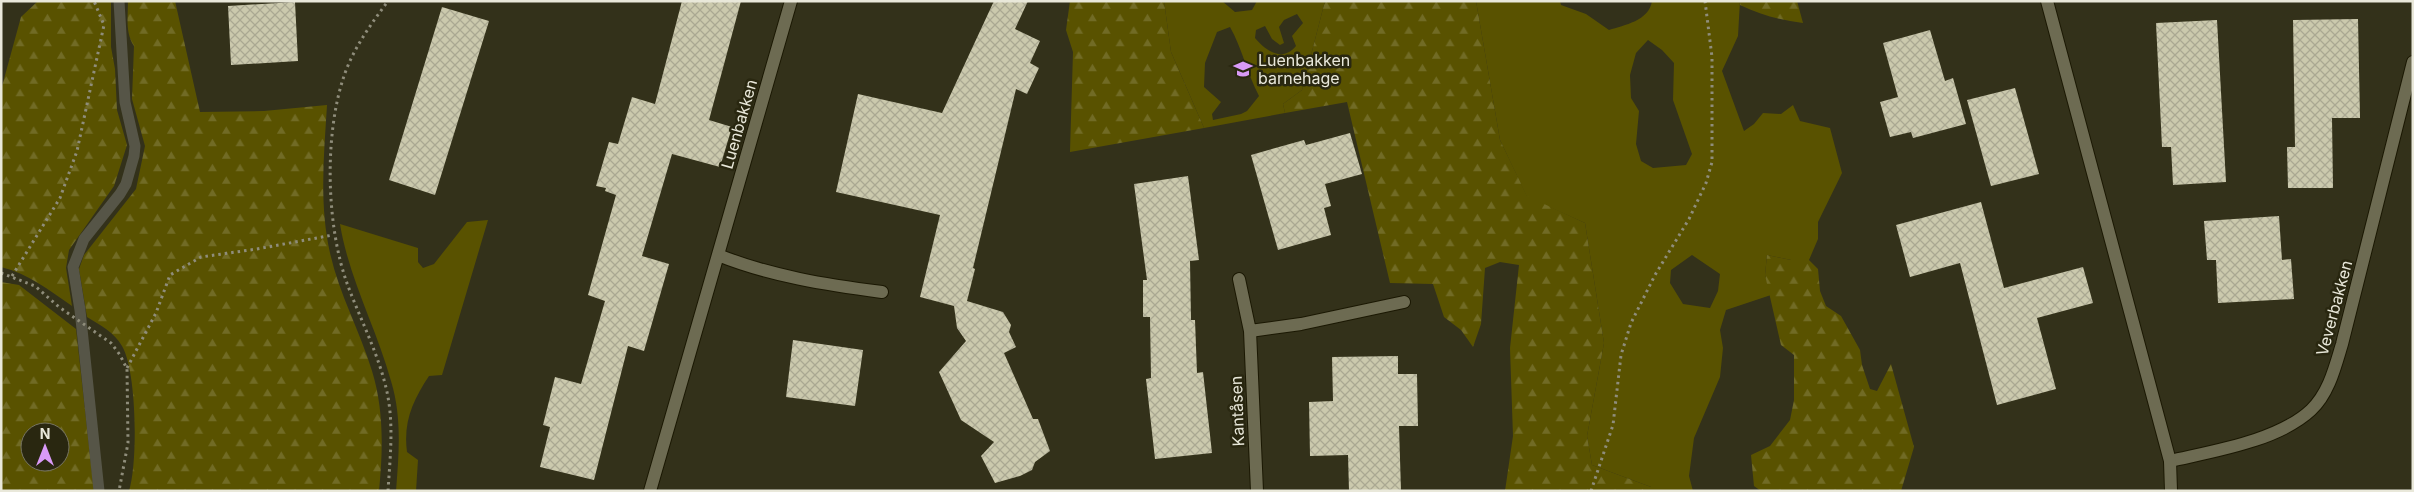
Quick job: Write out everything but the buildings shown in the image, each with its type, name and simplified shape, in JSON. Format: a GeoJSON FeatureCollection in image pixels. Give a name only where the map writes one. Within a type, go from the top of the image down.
{"type":"FeatureCollection","features":[{"type":"Feature","properties":{"kind":"street","name":"Luenbakken"},"geometry":{"type":"LineString","coordinates":[[650,491],[791,1]]}},
{"type":"Feature","properties":{"kind":"street"},"geometry":{"type":"LineString","coordinates":[[2047,1],[2170,461],[2171,491]]}},
{"type":"Feature","properties":{"kind":"street","name":"Veverbakken"},"geometry":{"type":"LineString","coordinates":[[2170,461],[2242,445],[2290,425],[2311,410],[2324,392],[2333,374],[2342,344],[2413,62]]}},
{"type":"Feature","properties":{"kind":"street"},"geometry":{"type":"LineString","coordinates":[[718,255],[750,268],[843,287],[882,292]]}},
{"type":"Feature","properties":{"kind":"street","name":"Kantåsen"},"geometry":{"type":"LineString","coordinates":[[1239,279],[1250,331],[1256,491]]}},
{"type":"Feature","properties":{"kind":"street"},"geometry":{"type":"LineString","coordinates":[[1250,331],[1301,324],[1404,302]]}},
{"type":"Feature","properties":{"kind":"path"},"geometry":{"type":"LineString","coordinates":[[12,276],[60,198],[77,151],[104,25],[94,1]]}},
{"type":"Feature","properties":{"kind":"path"},"geometry":{"type":"LineString","coordinates":[[388,1],[361,41],[344,74],[334,120],[331,164],[333,235],[347,285],[367,333],[387,394],[392,432],[388,491]]}},
{"type":"Feature","properties":{"kind":"path"},"geometry":{"type":"LineString","coordinates":[[1591,491],[1614,425],[1621,355],[1631,322],[1655,275],[1689,219],[1706,183],[1712,162],[1712,57],[1704,1]]}},
{"type":"Feature","properties":{"kind":"path"},"geometry":{"type":"LineString","coordinates":[[119,491],[127,457],[127,369],[156,314],[170,275],[201,257],[256,250],[333,235]]}},
{"type":"Feature","properties":{"kind":"path"},"geometry":{"type":"LineString","coordinates":[[1,273],[35,286],[59,307],[111,343],[127,369]]}},
{"type":"Feature","properties":{"kind":"green space"},"geometry":{"type":"Polygon","coordinates":[[[38,1],[111,1],[111,47],[115,69],[117,110],[127,145],[114,186],[69,250],[66,268],[72,306],[30,278],[1,267],[1,90],[21,17],[38,1]]]}},
{"type":"Feature","properties":{"kind":"green space"},"geometry":{"type":"Polygon","coordinates":[[[128,1],[175,1],[200,112],[264,111],[327,105],[323,179],[324,216],[334,268],[367,356],[379,400],[381,460],[379,491],[129,491],[135,439],[131,375],[122,346],[106,329],[87,317],[79,269],[84,255],[136,189],[145,146],[132,99],[134,46],[128,30],[128,1]]]}},
{"type":"Feature","properties":{"kind":"green space"},"geometry":{"type":"Polygon","coordinates":[[[1070,1],[1164,1],[1171,52],[1204,128],[1070,152],[1073,52],[1066,30],[1070,1]]]}},
{"type":"Feature","properties":{"kind":"green space","name":"Luenbakken barnehage"},"geometry":{"type":"Polygon","coordinates":[[[1164,1],[1222,1],[1235,12],[1252,10],[1257,1],[1325,1],[1302,90],[1283,104],[1285,113],[1204,128],[1171,52],[1164,1]],[[1297,14],[1284,20],[1279,27],[1284,43],[1280,45],[1272,39],[1265,26],[1256,30],[1255,38],[1274,53],[1285,54],[1291,51],[1296,46],[1292,36],[1303,23],[1297,14]],[[1230,27],[1217,32],[1205,63],[1204,87],[1221,102],[1212,114],[1213,120],[1247,111],[1259,96],[1230,27]]]}},
{"type":"Feature","properties":{"kind":"green space"},"geometry":{"type":"Polygon","coordinates":[[[1325,1],[1476,1],[1500,140],[1527,196],[1585,223],[1604,343],[1587,436],[1592,465],[1651,487],[1651,491],[1505,491],[1513,436],[1510,348],[1519,265],[1500,262],[1485,268],[1481,324],[1473,347],[1461,330],[1444,317],[1433,284],[1390,283],[1347,102],[1285,113],[1283,104],[1302,90],[1325,1]]]}},
{"type":"Feature","properties":{"kind":"green space"},"geometry":{"type":"Polygon","coordinates":[[[1476,1],[1560,1],[1561,5],[1586,14],[1609,30],[1641,18],[1650,8],[1652,1],[1740,1],[1738,36],[1722,71],[1744,131],[1754,124],[1763,113],[1781,114],[1793,105],[1800,121],[1830,128],[1842,173],[1818,222],[1818,239],[1809,260],[1791,260],[1767,255],[1765,275],[1771,295],[1726,310],[1720,330],[1723,348],[1720,377],[1694,438],[1689,476],[1693,491],[1651,491],[1651,487],[1592,465],[1587,436],[1604,343],[1585,223],[1527,197],[1500,140],[1476,1]],[[1648,40],[1636,53],[1630,75],[1631,98],[1639,111],[1636,144],[1641,161],[1653,168],[1686,165],[1692,154],[1673,100],[1674,63],[1662,50],[1648,40]],[[1692,255],[1671,270],[1670,283],[1683,304],[1710,308],[1718,291],[1720,274],[1692,255]]]}},
{"type":"Feature","properties":{"kind":"green space"},"geometry":{"type":"Polygon","coordinates":[[[1740,1],[1797,1],[1803,23],[1778,19],[1763,14],[1740,5],[1740,1]]]}},
{"type":"Feature","properties":{"kind":"green space"},"geometry":{"type":"Polygon","coordinates":[[[488,220],[442,375],[429,376],[410,412],[406,441],[407,452],[418,460],[416,491],[396,491],[399,435],[397,408],[385,361],[356,284],[340,224],[418,248],[418,262],[423,268],[434,264],[467,222],[488,220]]]}},
{"type":"Feature","properties":{"kind":"green space"},"geometry":{"type":"Polygon","coordinates":[[[1767,255],[1791,260],[1809,260],[1818,269],[1820,291],[1826,306],[1841,316],[1860,350],[1862,365],[1870,389],[1877,391],[1891,364],[1914,447],[1901,491],[1761,491],[1754,486],[1751,455],[1770,446],[1790,420],[1794,400],[1794,355],[1781,345],[1765,275],[1767,255]]]}},
{"type":"Feature","properties":{"kind":"green space"},"geometry":{"type":"Polygon","coordinates":[[[1,282],[19,285],[76,329],[94,491],[1,491],[1,282]]]}},
{"type":"Feature","properties":{"kind":"waterway"},"geometry":{"type":"LineString","coordinates":[[99,491],[80,310],[73,267],[84,239],[126,184],[134,156],[135,146],[125,102],[119,1]]}},
{"type":"Feature","properties":{"kind":"place","name":"Luenbakken barnehage"},"geometry":{"type":"Point","coordinates":[1243,69]}}]}
